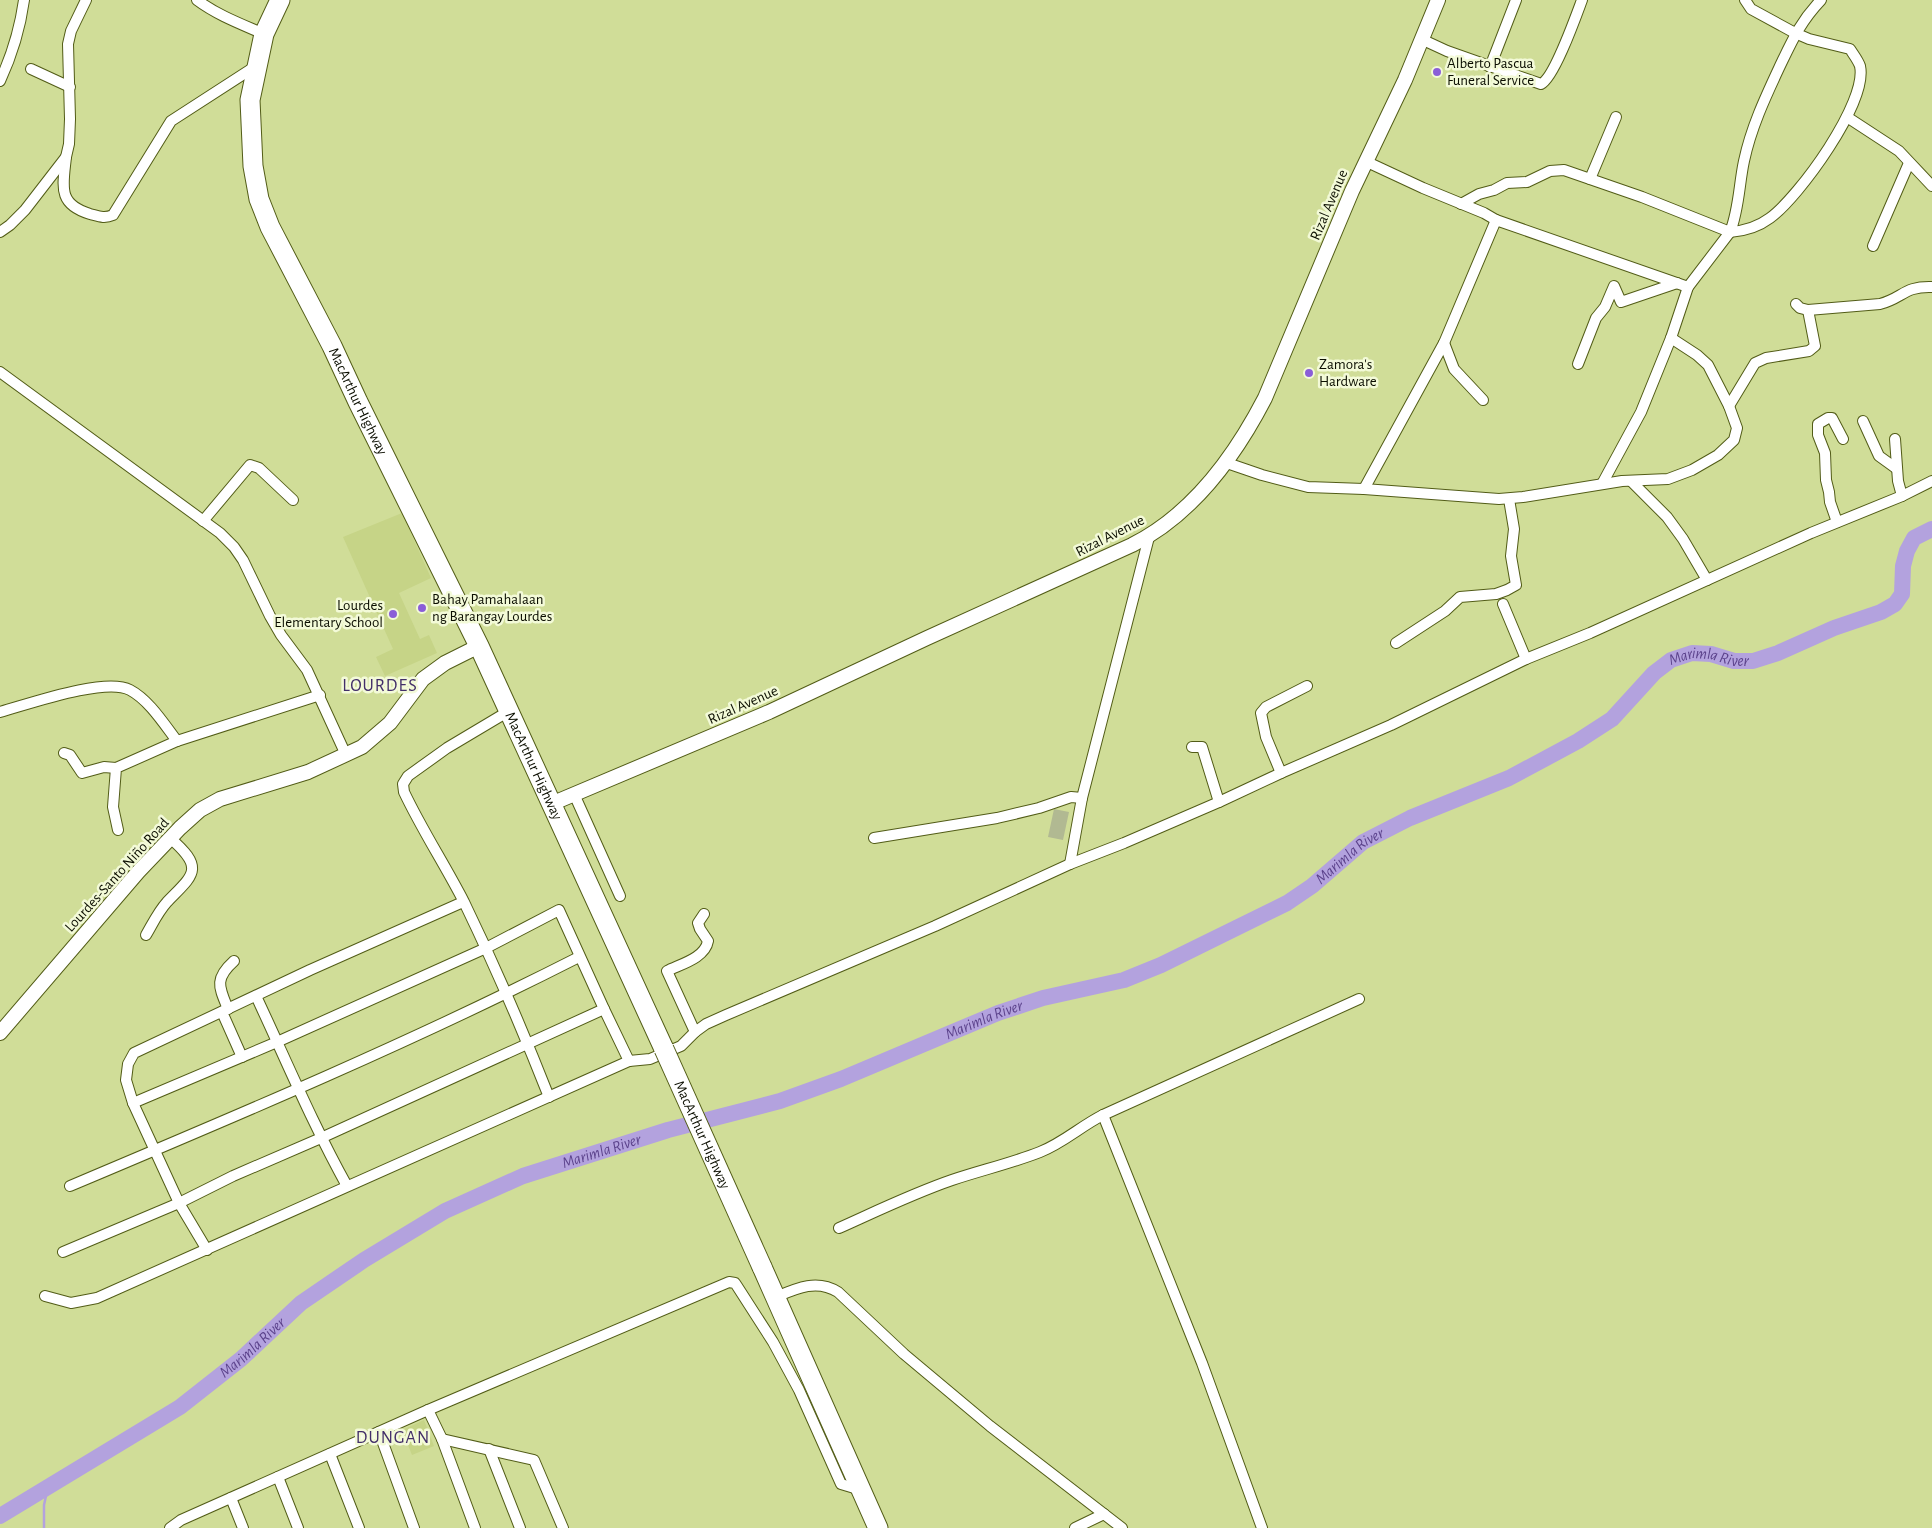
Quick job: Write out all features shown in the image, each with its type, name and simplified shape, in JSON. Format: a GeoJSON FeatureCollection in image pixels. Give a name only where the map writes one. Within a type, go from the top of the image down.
{"type":"FeatureCollection","features":[{"type":"Feature","properties":{"kind":"highway","name":"MacArthur Highway"},"geometry":{"type":"LineString","coordinates":[[280,0],[264,34],[256,66],[250,108],[254,166],[259,199],[270,227],[332,346],[479,646],[664,1049],[878,1528]]}},
{"type":"Feature","properties":{"kind":"street"},"geometry":{"type":"LineString","coordinates":[[0,81],[9,62],[24,0]]}},
{"type":"Feature","properties":{"kind":"street"},"geometry":{"type":"LineString","coordinates":[[86,0],[71,31],[68,44],[70,87],[69,144],[66,157],[64,190],[72,206],[78,210],[102,217],[113,215],[170,121],[256,66]]}},
{"type":"Feature","properties":{"kind":"street"},"geometry":{"type":"LineString","coordinates":[[197,0],[206,7],[264,34]]}},
{"type":"Feature","properties":{"kind":"street","name":"Rizal Avenue"},"geometry":{"type":"LineString","coordinates":[[551,804],[769,712],[1148,537],[1193,500],[1224,462],[1250,424],[1264,398],[1365,161],[1405,80],[1438,0]]}},
{"type":"Feature","properties":{"kind":"street"},"geometry":{"type":"LineString","coordinates":[[1490,67],[1516,0]]}},
{"type":"Feature","properties":{"kind":"street"},"geometry":{"type":"LineString","coordinates":[[1422,39],[1447,51],[1541,84],[1547,80],[1564,45],[1582,0]]}},
{"type":"Feature","properties":{"kind":"street"},"geometry":{"type":"LineString","coordinates":[[1461,204],[1480,194],[1507,184],[1527,182],[1550,171],[1564,170],[1690,214],[1730,232],[1756,227],[1770,218],[1795,195],[1847,117],[1858,90],[1860,66],[1850,49],[1808,39],[1795,33],[1751,9],[1744,0]]}},
{"type":"Feature","properties":{"kind":"street"},"geometry":{"type":"LineString","coordinates":[[1602,484],[1641,412],[1671,338],[1688,287],[1730,232],[1735,222],[1741,177],[1750,140],[1769,90],[1795,33],[1821,0]]}},
{"type":"Feature","properties":{"kind":"street"},"geometry":{"type":"LineString","coordinates":[[31,69],[70,87]]}},
{"type":"Feature","properties":{"kind":"street"},"geometry":{"type":"LineString","coordinates":[[1590,179],[1616,117]]}},
{"type":"Feature","properties":{"kind":"street"},"geometry":{"type":"LineString","coordinates":[[1847,117],[1899,151],[1932,186]]}},
{"type":"Feature","properties":{"kind":"street"},"geometry":{"type":"LineString","coordinates":[[0,232],[25,210],[66,157]]}},
{"type":"Feature","properties":{"kind":"street"},"geometry":{"type":"LineString","coordinates":[[1365,161],[1496,220],[1688,287]]}},
{"type":"Feature","properties":{"kind":"street"},"geometry":{"type":"LineString","coordinates":[[1873,246],[1909,163]]}},
{"type":"Feature","properties":{"kind":"street"},"geometry":{"type":"LineString","coordinates":[[1364,489],[1444,343],[1496,220]]}},
{"type":"Feature","properties":{"kind":"street"},"geometry":{"type":"LineString","coordinates":[[1578,364],[1596,318],[1605,307],[1614,286],[1621,302],[1677,283]]}},
{"type":"Feature","properties":{"kind":"street"},"geometry":{"type":"LineString","coordinates":[[1796,304],[1800,308],[1808,310],[1880,304],[1913,287],[1932,287]]}},
{"type":"Feature","properties":{"kind":"street"},"geometry":{"type":"LineString","coordinates":[[1730,406],[1755,362],[1766,358],[1809,351],[1815,346],[1808,310]]}},
{"type":"Feature","properties":{"kind":"street"},"geometry":{"type":"LineString","coordinates":[[1224,462],[1262,475],[1308,487],[1509,499],[1602,484],[1668,479],[1680,476],[1718,455],[1731,444],[1737,428],[1730,406],[1708,365],[1697,355],[1671,338]]}},
{"type":"Feature","properties":{"kind":"street"},"geometry":{"type":"LineString","coordinates":[[1444,343],[1454,368],[1483,400]]}},
{"type":"Feature","properties":{"kind":"street"},"geometry":{"type":"LineString","coordinates":[[0,372],[220,533],[234,547],[243,560],[281,635],[307,670],[320,695],[346,756]]}},
{"type":"Feature","properties":{"kind":"street"},"geometry":{"type":"LineString","coordinates":[[1837,522],[1830,502],[1826,480],[1825,453],[1818,435],[1818,424],[1828,418],[1832,418],[1843,440]]}},
{"type":"Feature","properties":{"kind":"street"},"geometry":{"type":"LineString","coordinates":[[1863,421],[1879,456],[1897,469]]}},
{"type":"Feature","properties":{"kind":"street"},"geometry":{"type":"LineString","coordinates":[[1895,440],[1897,469],[1902,496]]}},
{"type":"Feature","properties":{"kind":"street"},"geometry":{"type":"LineString","coordinates":[[203,521],[250,465],[259,468],[293,500]]}},
{"type":"Feature","properties":{"kind":"street"},"geometry":{"type":"LineString","coordinates":[[45,1296],[71,1303],[97,1298],[629,1061],[650,1059],[681,1046],[694,1032],[706,1024],[935,926],[1070,864],[1124,844],[1219,802],[1281,772],[1392,725],[1526,659],[1837,522],[1902,496],[1932,480]]}},
{"type":"Feature","properties":{"kind":"street"},"geometry":{"type":"LineString","coordinates":[[1631,481],[1653,502],[1678,532],[1707,580]]}},
{"type":"Feature","properties":{"kind":"street"},"geometry":{"type":"LineString","coordinates":[[1396,643],[1445,611],[1460,597],[1496,594],[1516,585],[1511,556],[1514,529],[1509,499]]}},
{"type":"Feature","properties":{"kind":"street"},"geometry":{"type":"LineString","coordinates":[[1070,864],[1082,798],[1148,537]]}},
{"type":"Feature","properties":{"kind":"street"},"geometry":{"type":"LineString","coordinates":[[1503,604],[1526,659]]}},
{"type":"Feature","properties":{"kind":"street","name":"Lourdes-Santo Niño Road"},"geometry":{"type":"LineString","coordinates":[[0,1033],[138,872],[170,838],[210,803],[308,772],[362,747],[377,735],[401,710],[423,680],[434,670],[479,646]]}},
{"type":"Feature","properties":{"kind":"street"},"geometry":{"type":"LineString","coordinates":[[0,712],[94,687],[116,686],[130,690],[139,696],[177,741]]}},
{"type":"Feature","properties":{"kind":"street"},"geometry":{"type":"LineString","coordinates":[[1281,772],[1266,737],[1261,713],[1266,707],[1306,686]]}},
{"type":"Feature","properties":{"kind":"street"},"geometry":{"type":"LineString","coordinates":[[64,753],[70,756],[79,771],[82,772],[104,767],[116,768],[177,741],[320,695]]}},
{"type":"Feature","properties":{"kind":"street"},"geometry":{"type":"LineString","coordinates":[[509,711],[447,748],[408,776],[403,784],[404,792],[411,807],[464,902],[486,948],[528,1042],[549,1097]]}},
{"type":"Feature","properties":{"kind":"street"},"geometry":{"type":"LineString","coordinates":[[1192,747],[1202,747],[1204,750],[1219,802]]}},
{"type":"Feature","properties":{"kind":"street"},"geometry":{"type":"LineString","coordinates":[[116,768],[113,807],[118,830]]}},
{"type":"Feature","properties":{"kind":"street"},"geometry":{"type":"LineString","coordinates":[[574,794],[620,896]]}},
{"type":"Feature","properties":{"kind":"street"},"geometry":{"type":"LineString","coordinates":[[874,838],[997,818],[1039,808],[1071,797],[1082,798]]}},
{"type":"Feature","properties":{"kind":"street"},"geometry":{"type":"LineString","coordinates":[[146,935],[157,916],[190,879],[192,872],[190,858],[170,838]]}},
{"type":"Feature","properties":{"kind":"street"},"geometry":{"type":"LineString","coordinates":[[207,1250],[179,1203],[133,1103],[126,1080],[128,1064],[134,1053],[464,902]]}},
{"type":"Feature","properties":{"kind":"street"},"geometry":{"type":"LineString","coordinates":[[133,1103],[278,1042],[486,948],[559,910],[579,957],[629,1061]]}},
{"type":"Feature","properties":{"kind":"street"},"geometry":{"type":"LineString","coordinates":[[694,1032],[667,971],[701,954],[707,947],[708,941],[698,923],[704,914]]}},
{"type":"Feature","properties":{"kind":"street"},"geometry":{"type":"LineString","coordinates":[[70,1186],[155,1151],[506,994],[579,957]]}},
{"type":"Feature","properties":{"kind":"street"},"geometry":{"type":"LineString","coordinates":[[234,961],[224,970],[220,978],[219,987],[242,1057]]}},
{"type":"Feature","properties":{"kind":"street"},"geometry":{"type":"LineString","coordinates":[[256,996],[321,1138],[347,1186]]}},
{"type":"Feature","properties":{"kind":"street"},"geometry":{"type":"LineString","coordinates":[[839,1228],[951,1180],[1040,1152],[1072,1136],[1083,1126],[1103,1115],[1359,998]]}},
{"type":"Feature","properties":{"kind":"street"},"geometry":{"type":"LineString","coordinates":[[63,1252],[179,1203],[233,1176],[604,1009]]}},
{"type":"Feature","properties":{"kind":"street"},"geometry":{"type":"LineString","coordinates":[[1103,1115],[1202,1363],[1262,1528]]}},
{"type":"Feature","properties":{"kind":"street"},"geometry":{"type":"LineString","coordinates":[[170,1528],[183,1524],[231,1498],[428,1410],[733,1282],[773,1342],[798,1390],[841,1484],[861,1491]]}},
{"type":"Feature","properties":{"kind":"street"},"geometry":{"type":"LineString","coordinates":[[776,1297],[812,1285],[830,1287],[838,1292],[912,1360],[990,1426],[1122,1528]]}},
{"type":"Feature","properties":{"kind":"street"},"geometry":{"type":"LineString","coordinates":[[428,1410],[442,1439],[475,1528]]}},
{"type":"Feature","properties":{"kind":"street"},"geometry":{"type":"LineString","coordinates":[[379,1432],[414,1528]]}},
{"type":"Feature","properties":{"kind":"street"},"geometry":{"type":"LineString","coordinates":[[442,1439],[534,1460],[563,1528]]}},
{"type":"Feature","properties":{"kind":"street"},"geometry":{"type":"LineString","coordinates":[[489,1449],[520,1528]]}},
{"type":"Feature","properties":{"kind":"street"},"geometry":{"type":"LineString","coordinates":[[330,1454],[359,1528]]}},
{"type":"Feature","properties":{"kind":"street"},"geometry":{"type":"LineString","coordinates":[[278,1477],[298,1528]]}},
{"type":"Feature","properties":{"kind":"street"},"geometry":{"type":"LineString","coordinates":[[231,1498],[243,1528]]}},
{"type":"Feature","properties":{"kind":"street"},"geometry":{"type":"LineString","coordinates":[[1075,1528],[1104,1514]]}},
{"type":"Feature","properties":{"kind":"shaded area","name":"Lourdes Elementary School"},"geometry":{"type":"Polygon","coordinates":[[[402,513],[431,578],[399,593],[420,639],[429,635],[437,653],[385,676],[376,657],[393,649],[343,537],[402,513]]]}},
{"type":"Feature","properties":{"kind":"shaded area"},"geometry":{"type":"Polygon","coordinates":[[[1054,809],[1069,812],[1063,840],[1048,837],[1054,809]]]}},
{"type":"Feature","properties":{"kind":"shaded area"},"geometry":{"type":"Polygon","coordinates":[[[424,1420],[434,1446],[412,1455],[402,1430],[424,1420]]]}},
{"type":"Feature","properties":{"kind":"waterway","name":"Marimla River"},"geometry":{"type":"LineString","coordinates":[[0,1516],[180,1407],[241,1359],[301,1303],[364,1260],[445,1211],[523,1176],[668,1130],[780,1101],[841,1079],[998,1013],[1043,998],[1124,980],[1161,965],[1287,903],[1312,886],[1363,842],[1410,818],[1509,778],[1578,741],[1612,719],[1654,673],[1671,660],[1692,653],[1711,654],[1734,661],[1753,661],[1778,653],[1834,628],[1881,612],[1895,604],[1902,594],[1903,566],[1907,551],[1914,538],[1932,529]]}},
{"type":"Feature","properties":{"kind":"waterway"},"geometry":{"type":"LineString","coordinates":[[44,1528],[44,1505],[48,1487]]}},
{"type":"Feature","properties":{"kind":"place","name":"Alberto Pascua Funeral Service"},"geometry":{"type":"Point","coordinates":[1437,72]}},
{"type":"Feature","properties":{"kind":"place","name":"Zamora's Hardware"},"geometry":{"type":"Point","coordinates":[1309,373]}},
{"type":"Feature","properties":{"kind":"place","name":"Bahay Pamahalaan ng Barangay Lourdes"},"geometry":{"type":"Point","coordinates":[422,608]}},
{"type":"Feature","properties":{"kind":"place","name":"Lourdes Elementary School"},"geometry":{"type":"Point","coordinates":[393,614]}},
{"type":"Feature","properties":{"kind":"district","name":"LOURDES"},"geometry":{"type":"Point","coordinates":[380,686]}},
{"type":"Feature","properties":{"kind":"district","name":"DUNGAN"},"geometry":{"type":"Point","coordinates":[393,1438]}}]}
